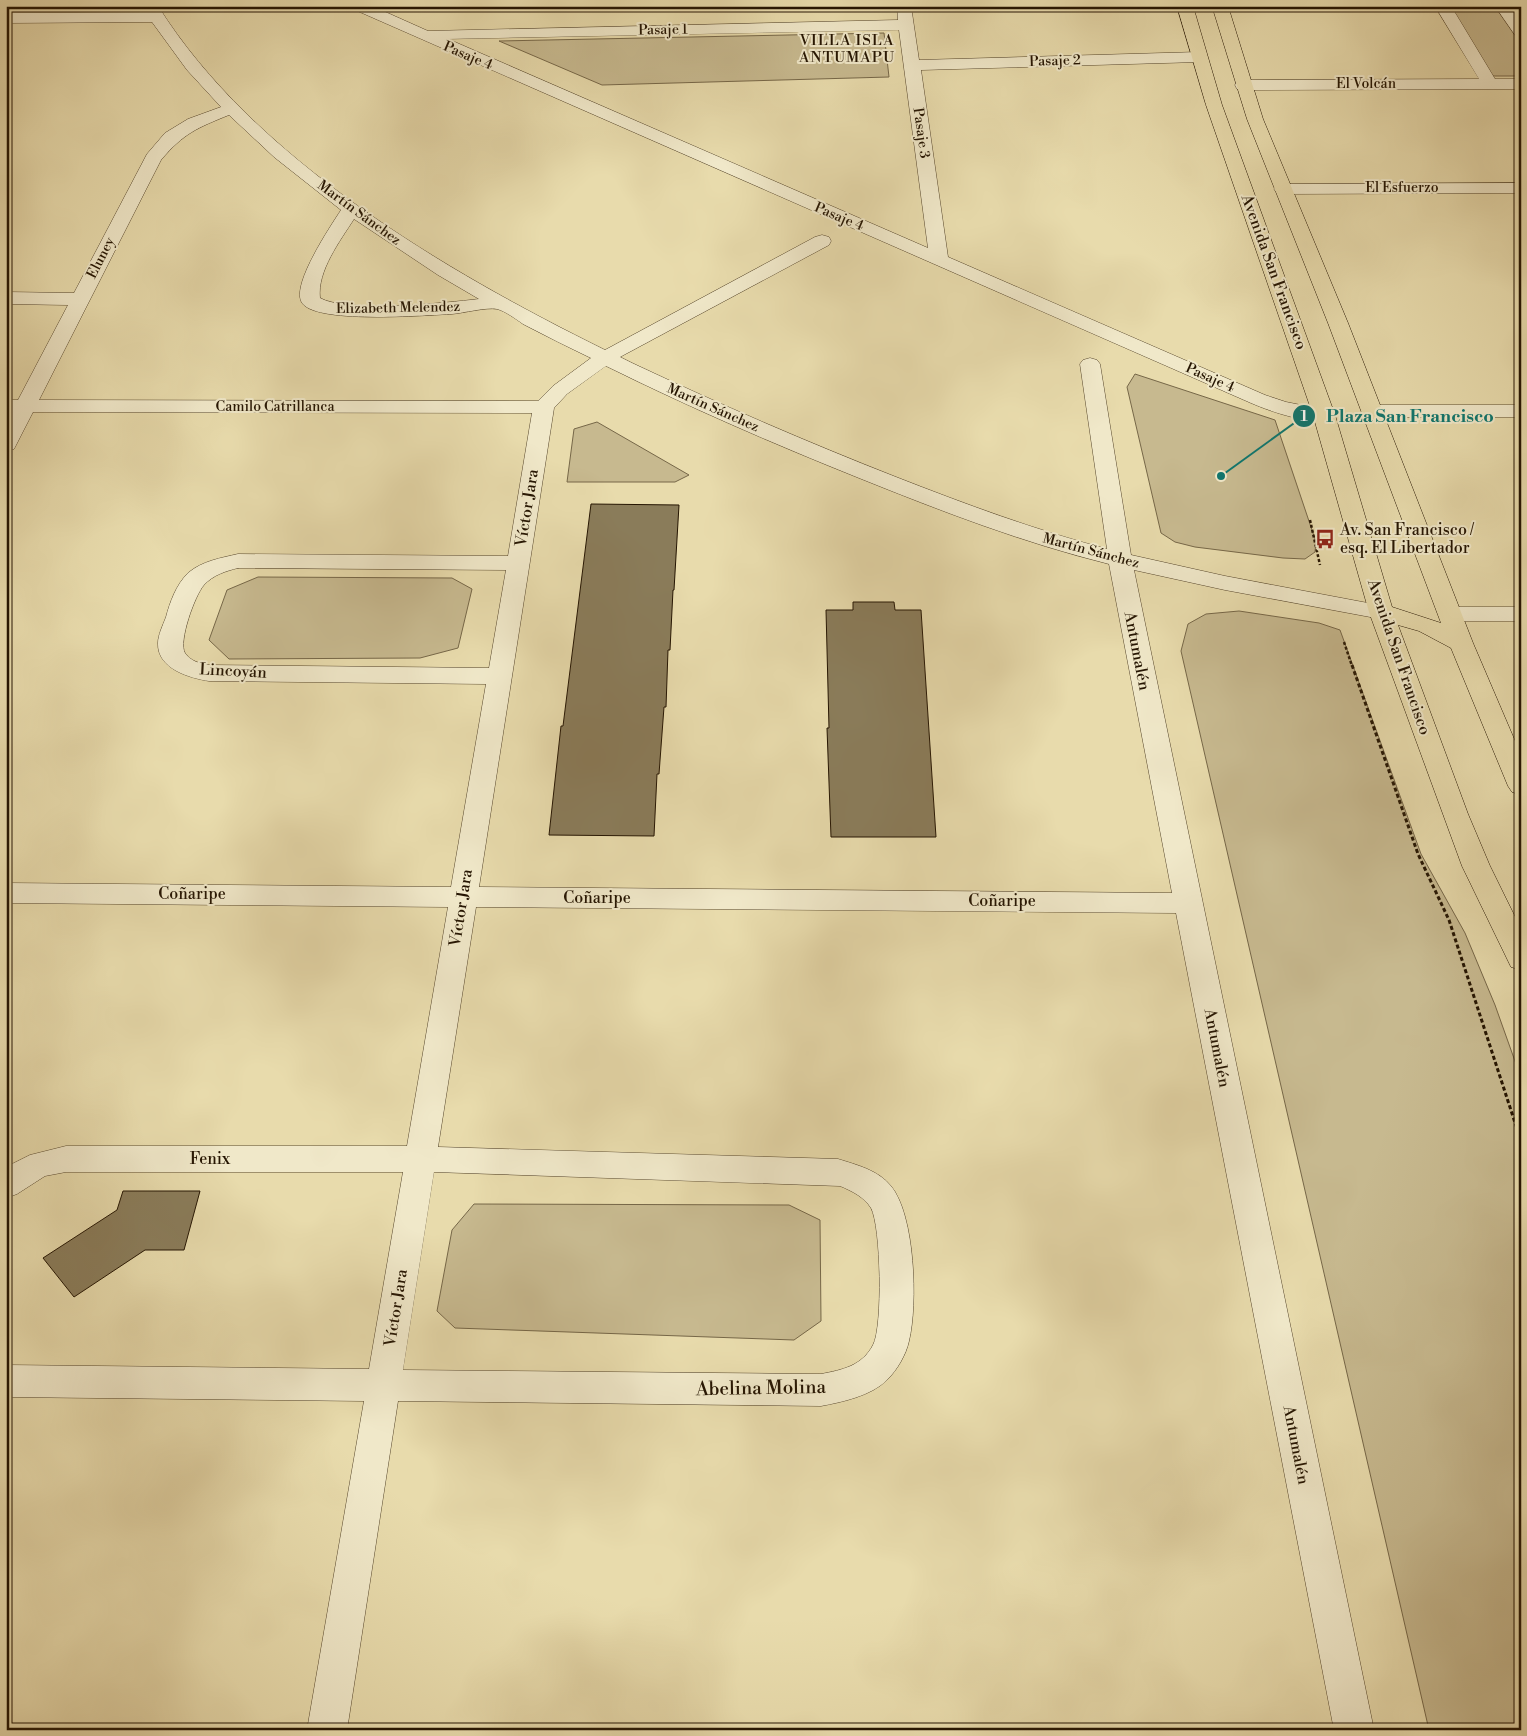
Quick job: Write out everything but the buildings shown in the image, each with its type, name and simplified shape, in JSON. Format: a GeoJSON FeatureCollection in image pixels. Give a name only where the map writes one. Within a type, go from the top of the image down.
{"type":"FeatureCollection","features":[{"type":"Feature","properties":{"kind":"main road","name":"Avenida San Francisco"},"geometry":{"type":"LineString","coordinates":[[1185,6],[1214,105],[1324,415],[1381,612],[1455,814],[1476,866],[1521,959]]}},
{"type":"Feature","properties":{"kind":"main road"},"geometry":{"type":"LineString","coordinates":[[1220,6],[1243,85],[1283,189],[1372,411],[1461,643],[1519,775]]}},
{"type":"Feature","properties":{"kind":"main road"},"geometry":{"type":"LineString","coordinates":[[1381,612],[1428,626],[1461,643]]}},
{"type":"Feature","properties":{"kind":"street","name":"Pasaje 4"},"geometry":{"type":"LineString","coordinates":[[358,6],[1258,399],[1282,408],[1324,415]]}},
{"type":"Feature","properties":{"kind":"street","name":"Pasaje 3"},"geometry":{"type":"LineString","coordinates":[[904,6],[939,260]]}},
{"type":"Feature","properties":{"kind":"street"},"geometry":{"type":"LineString","coordinates":[[1443,6],[1490,84]]}},
{"type":"Feature","properties":{"kind":"street"},"geometry":{"type":"LineString","coordinates":[[1510,10],[1521,32]]}},
{"type":"Feature","properties":{"kind":"street"},"geometry":{"type":"LineString","coordinates":[[6,18],[153,12]]}},
{"type":"Feature","properties":{"kind":"street","name":"Martín Sánchez"},"geometry":{"type":"LineString","coordinates":[[153,12],[182,54],[231,108],[306,175],[351,209],[436,266],[500,303],[606,357],[701,403],[864,472],[1026,533],[1119,559],[1381,612]]}},
{"type":"Feature","properties":{"kind":"street","name":"Pasaje 1"},"geometry":{"type":"LineString","coordinates":[[421,35],[906,25]]}},
{"type":"Feature","properties":{"kind":"street","name":"Pasaje 2"},"geometry":{"type":"LineString","coordinates":[[912,65],[1199,57]]}},
{"type":"Feature","properties":{"kind":"street","name":"El Volcán"},"geometry":{"type":"LineString","coordinates":[[1243,85],[1521,84]]}},
{"type":"Feature","properties":{"kind":"street","name":"Eluney"},"geometry":{"type":"LineString","coordinates":[[6,444],[16,406],[80,299],[152,158],[171,137],[194,123],[231,108]]}},
{"type":"Feature","properties":{"kind":"street","name":"El Esfuerzo"},"geometry":{"type":"LineString","coordinates":[[1283,189],[1521,188]]}},
{"type":"Feature","properties":{"kind":"street","name":"Elizabeth Melendez"},"geometry":{"type":"LineString","coordinates":[[351,209],[319,263],[309,291],[310,301],[334,310],[380,311],[500,303]]}},
{"type":"Feature","properties":{"kind":"street"},"geometry":{"type":"LineString","coordinates":[[544,407],[560,390],[606,357],[822,241]]}},
{"type":"Feature","properties":{"kind":"street"},"geometry":{"type":"LineString","coordinates":[[6,298],[80,299]]}},
{"type":"Feature","properties":{"kind":"street","name":"Antumalén"},"geometry":{"type":"LineString","coordinates":[[1090,364],[1119,559],[1354,1730]]}},
{"type":"Feature","properties":{"kind":"street","name":"Camilo Catrillanca"},"geometry":{"type":"LineString","coordinates":[[16,406],[544,407]]}},
{"type":"Feature","properties":{"kind":"street","name":"Víctor Jara"},"geometry":{"type":"LineString","coordinates":[[327,1730],[462,896],[544,407]]}},
{"type":"Feature","properties":{"kind":"street"},"geometry":{"type":"LineString","coordinates":[[1372,411],[1521,411]]}},
{"type":"Feature","properties":{"kind":"street","name":"Lincoyán"},"geometry":{"type":"LineString","coordinates":[[499,676],[196,671],[178,662],[171,653],[170,643],[191,583],[207,569],[222,563],[238,561],[518,564]]}},
{"type":"Feature","properties":{"kind":"street"},"geometry":{"type":"LineString","coordinates":[[1451,614],[1521,614]]}},
{"type":"Feature","properties":{"kind":"street","name":"Coñaripe"},"geometry":{"type":"LineString","coordinates":[[6,893],[1187,903]]}},
{"type":"Feature","properties":{"kind":"street","name":"Fenix"},"geometry":{"type":"LineString","coordinates":[[6,1185],[33,1167],[66,1159],[420,1159]]}},
{"type":"Feature","properties":{"kind":"street","name":"Abelina Molina"},"geometry":{"type":"LineString","coordinates":[[383,1386],[821,1390],[846,1385],[869,1374],[882,1360],[892,1344],[895,1325],[893,1227],[890,1212],[883,1198],[872,1186],[856,1177],[838,1172],[420,1159]]}},
{"type":"Feature","properties":{"kind":"street"},"geometry":{"type":"LineString","coordinates":[[6,1381],[383,1386]]}},
{"type":"Feature","properties":{"kind":"path"},"geometry":{"type":"LineString","coordinates":[[1331,603],[1418,854],[1449,920],[1521,1141]]}},
{"type":"Feature","properties":{"kind":"shaded area"},"geometry":{"type":"Polygon","coordinates":[[[1447,6],[1500,6],[1521,37],[1521,76],[1490,76],[1447,6]]]}},
{"type":"Feature","properties":{"kind":"shaded area"},"geometry":{"type":"Polygon","coordinates":[[[884,33],[889,77],[602,85],[499,41],[884,33]]]}},
{"type":"Feature","properties":{"kind":"shaded area"},"geometry":{"type":"Polygon","coordinates":[[[1135,374],[1275,420],[1316,542],[1315,552],[1305,559],[1283,558],[1195,547],[1175,542],[1161,533],[1127,387],[1135,374]]]}},
{"type":"Feature","properties":{"kind":"shaded area"},"geometry":{"type":"Polygon","coordinates":[[[597,422],[689,475],[675,482],[567,482],[574,429],[597,422]]]}},
{"type":"Feature","properties":{"kind":"shaded area"},"geometry":{"type":"Polygon","coordinates":[[[258,577],[452,578],[472,589],[458,648],[420,658],[229,659],[209,640],[227,590],[258,577]]]}},
{"type":"Feature","properties":{"kind":"shaded area"},"geometry":{"type":"Polygon","coordinates":[[[1239,611],[1319,623],[1340,630],[1421,854],[1465,933],[1495,1005],[1521,1078],[1521,1730],[1429,1730],[1181,651],[1188,624],[1206,614],[1239,611]]]}},
{"type":"Feature","properties":{"kind":"shaded area"},"geometry":{"type":"Polygon","coordinates":[[[474,1204],[789,1205],[820,1220],[821,1321],[794,1340],[455,1328],[437,1311],[452,1230],[474,1204]]]}},
{"type":"Feature","properties":{"kind":"place","name":"Plaza San Francisco"},"geometry":{"type":"Point","coordinates":[1221,476]}},
{"type":"Feature","properties":{"kind":"place","name":"Av. San Francisco / esq. El Libertador"},"geometry":{"type":"Point","coordinates":[1325,539]}},
{"type":"Feature","properties":{"kind":"district","name":"VILLA ISLA ANTUMAPU"},"geometry":{"type":"Point","coordinates":[847,48]}}]}
